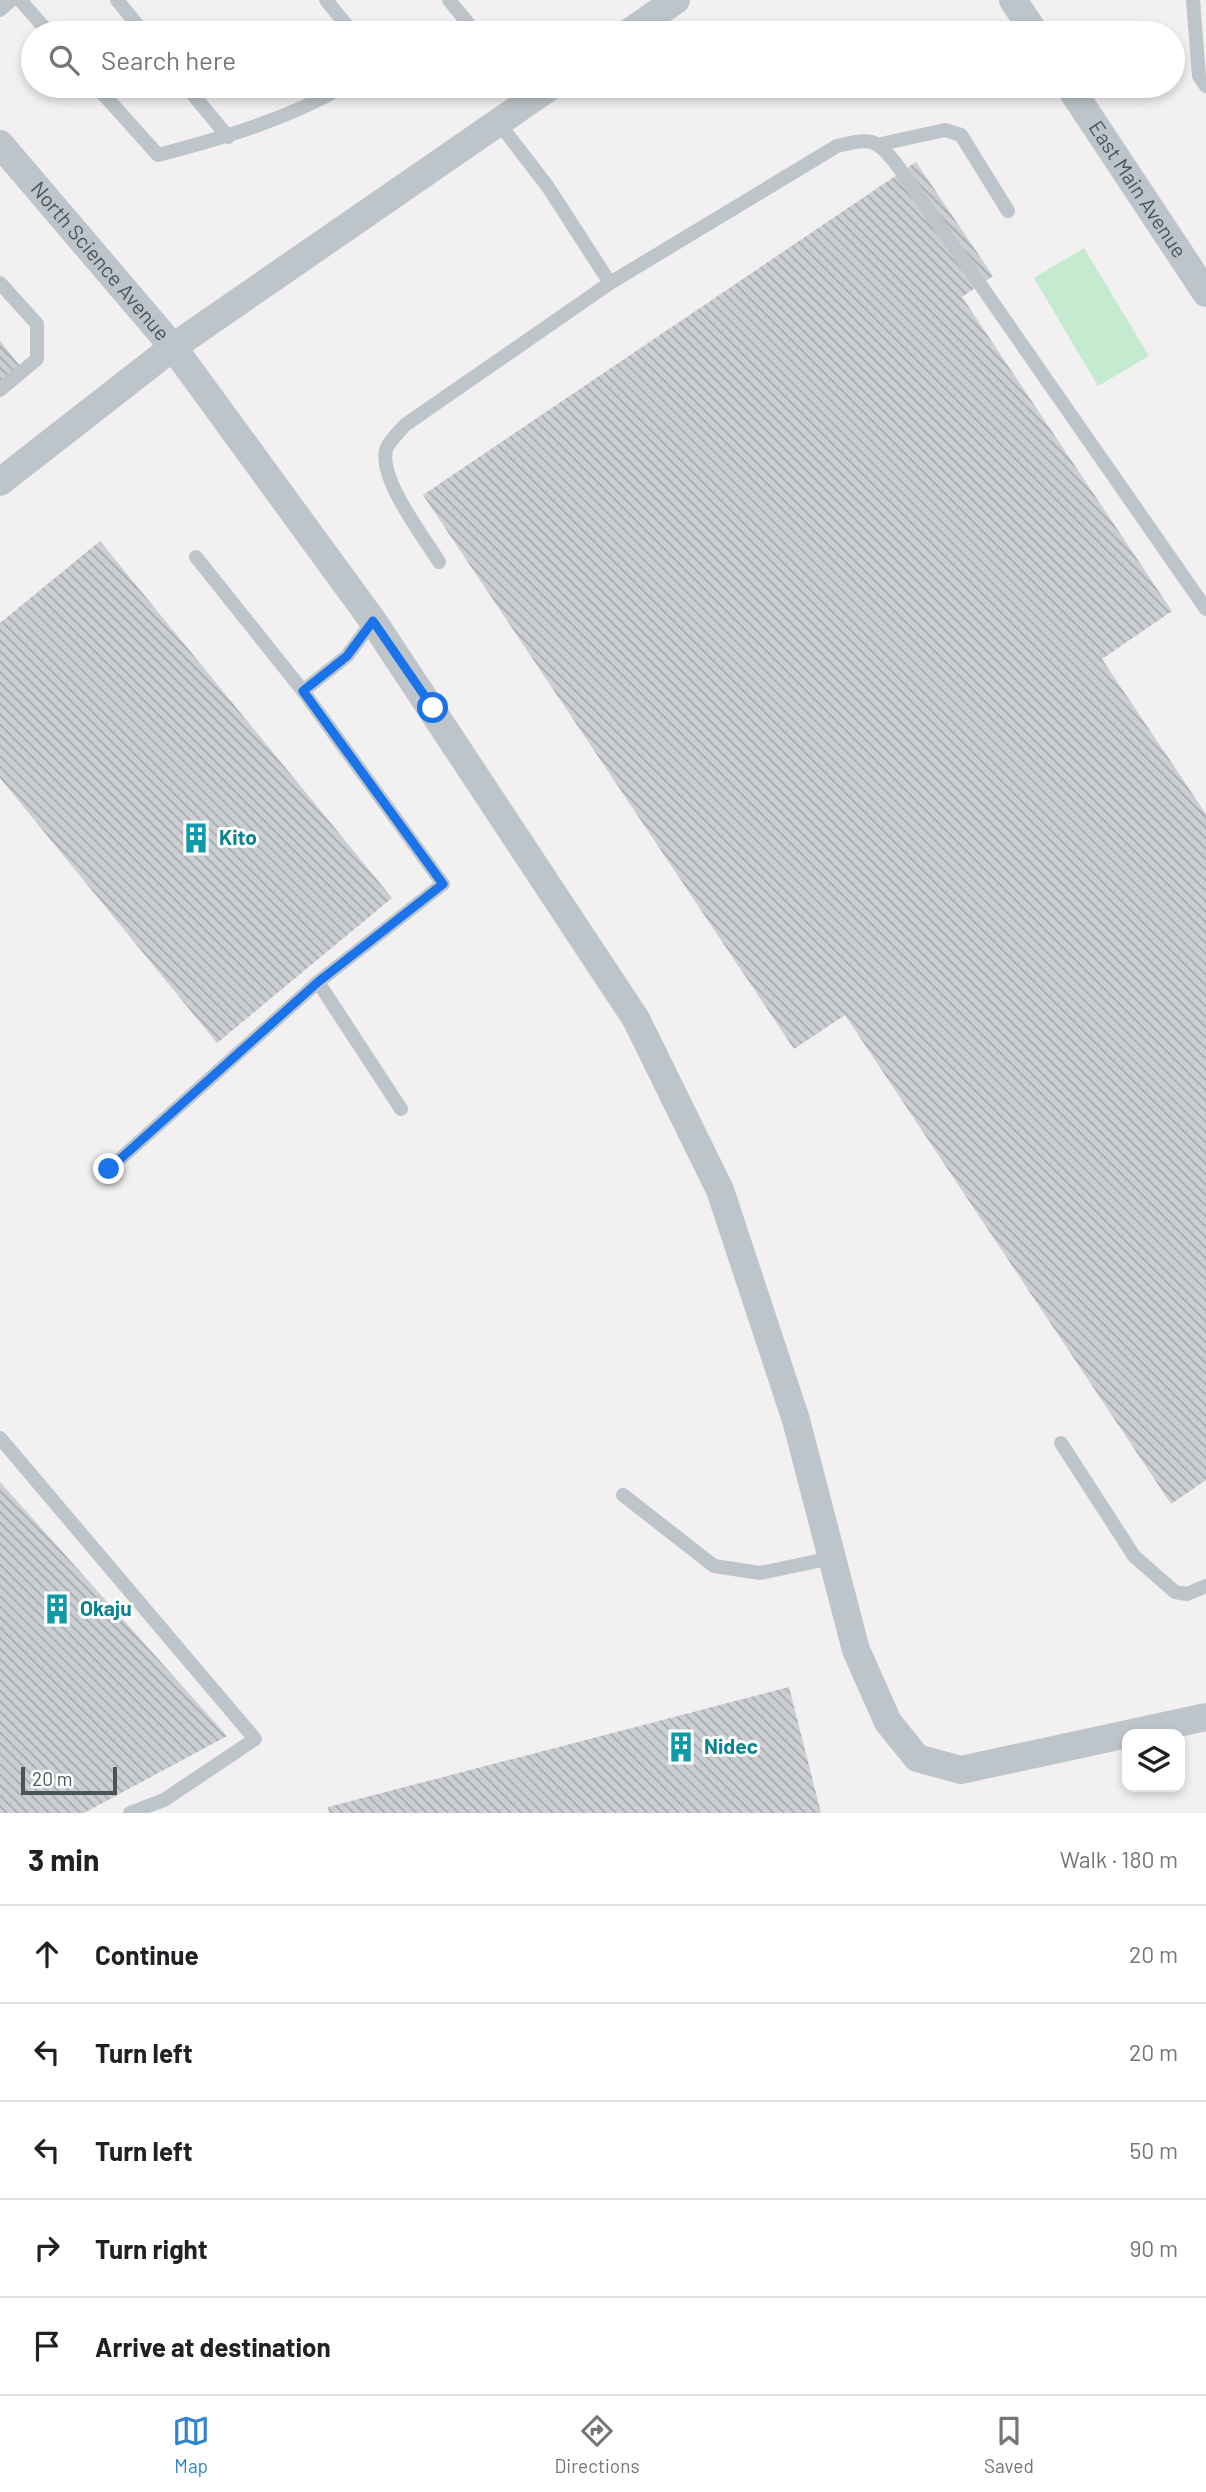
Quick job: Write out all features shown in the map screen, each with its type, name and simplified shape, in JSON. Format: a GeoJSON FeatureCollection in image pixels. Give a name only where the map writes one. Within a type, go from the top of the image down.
{"type":"FeatureCollection","features":[{"type":"Feature","properties":{"kind":"street"},"geometry":{"type":"LineString","coordinates":[[645,21],[676,0]]}},
{"type":"Feature","properties":{"kind":"street"},"geometry":{"type":"LineString","coordinates":[[1013,0],[1027,21]]}},
{"type":"Feature","properties":{"kind":"street"},"geometry":{"type":"LineString","coordinates":[[0,482],[173,347],[498,122],[525,98]]}},
{"type":"Feature","properties":{"kind":"street","name":"East Main Avenue"},"geometry":{"type":"LineString","coordinates":[[1077,98],[1206,293]]}},
{"type":"Feature","properties":{"kind":"street","name":"North Science Avenue"},"geometry":{"type":"LineString","coordinates":[[0,144],[173,347],[373,621],[635,1019],[720,1189],[796,1420],[856,1650],[888,1722],[918,1758],[961,1770],[1206,1717]]}},
{"type":"Feature","properties":{"kind":"lane"},"geometry":{"type":"LineString","coordinates":[[0,10],[11,0]]}},
{"type":"Feature","properties":{"kind":"lane"},"geometry":{"type":"LineString","coordinates":[[20,0],[38,21]]}},
{"type":"Feature","properties":{"kind":"lane"},"geometry":{"type":"LineString","coordinates":[[117,0],[134,21]]}},
{"type":"Feature","properties":{"kind":"lane"},"geometry":{"type":"LineString","coordinates":[[326,0],[343,21]]}},
{"type":"Feature","properties":{"kind":"lane"},"geometry":{"type":"LineString","coordinates":[[449,0],[466,21]]}},
{"type":"Feature","properties":{"kind":"lane"},"geometry":{"type":"LineString","coordinates":[[1193,0],[1199,76],[1206,86]]}},
{"type":"Feature","properties":{"kind":"lane"},"geometry":{"type":"LineString","coordinates":[[107,98],[158,155],[228,137],[304,109],[324,98]]}},
{"type":"Feature","properties":{"kind":"lane"},"geometry":{"type":"LineString","coordinates":[[196,98],[228,137]]}},
{"type":"Feature","properties":{"kind":"lane"},"geometry":{"type":"LineString","coordinates":[[498,122],[548,187],[610,283]]}},
{"type":"Feature","properties":{"kind":"lane"},"geometry":{"type":"LineString","coordinates":[[439,562],[395,490],[385,464],[386,448],[405,425],[610,283],[837,146],[866,139],[881,144],[945,130],[961,135],[1008,211]]}},
{"type":"Feature","properties":{"kind":"lane"},"geometry":{"type":"LineString","coordinates":[[881,144],[1206,608]]}},
{"type":"Feature","properties":{"kind":"lane"},"geometry":{"type":"LineString","coordinates":[[0,283],[37,324],[37,359],[0,390]]}},
{"type":"Feature","properties":{"kind":"lane"},"geometry":{"type":"LineString","coordinates":[[109,1169],[318,982],[443,884],[303,691],[196,557]]}},
{"type":"Feature","properties":{"kind":"lane"},"geometry":{"type":"LineString","coordinates":[[303,691],[347,656],[373,621]]}},
{"type":"Feature","properties":{"kind":"lane"},"geometry":{"type":"LineString","coordinates":[[318,982],[401,1109]]}},
{"type":"Feature","properties":{"kind":"lane"},"geometry":{"type":"LineString","coordinates":[[0,1438],[256,1739],[164,1800],[130,1813]]}},
{"type":"Feature","properties":{"kind":"lane"},"geometry":{"type":"LineString","coordinates":[[1061,1443],[1135,1556],[1175,1592],[1187,1594],[1206,1586]]}},
{"type":"Feature","properties":{"kind":"lane"},"geometry":{"type":"LineString","coordinates":[[623,1495],[713,1566],[760,1573],[832,1558]]}},
{"type":"Feature","properties":{"kind":"green space"},"geometry":{"type":"Polygon","coordinates":[[[1084,248],[1149,356],[1098,386],[1034,278],[1084,248]]]}},
{"type":"Feature","properties":{"kind":"building"},"geometry":{"type":"Polygon","coordinates":[[[916,162],[993,276],[962,297],[1172,611],[1102,659],[1206,814],[1206,1480],[1171,1504],[845,1015],[794,1049],[423,495],[916,162]]]}},
{"type":"Feature","properties":{"kind":"building"},"geometry":{"type":"Polygon","coordinates":[[[0,341],[21,367],[0,384],[0,341]]]}},
{"type":"Feature","properties":{"kind":"building","name":"Kito"},"geometry":{"type":"Polygon","coordinates":[[[100,541],[392,898],[217,1043],[0,778],[0,623],[100,541]]]}},
{"type":"Feature","properties":{"kind":"building","name":"Okaju"},"geometry":{"type":"Polygon","coordinates":[[[0,1482],[227,1736],[84,1813],[0,1813],[0,1482]]]}},
{"type":"Feature","properties":{"kind":"building","name":"Nidec"},"geometry":{"type":"Polygon","coordinates":[[[789,1687],[821,1813],[329,1813],[328,1807],[789,1687]]]}},
{"type":"Feature","properties":{"kind":"place","name":"Kito"},"geometry":{"type":"Point","coordinates":[196,838]}},
{"type":"Feature","properties":{"kind":"place","name":"Okaju"},"geometry":{"type":"Point","coordinates":[57,1609]}},
{"type":"Feature","properties":{"kind":"place","name":"Nidec"},"geometry":{"type":"Point","coordinates":[681,1747]}},
{"type":"Feature","properties":{"kind":"route"},"geometry":{"type":"LineString","coordinates":[[109,1169],[318,982],[443,884],[303,691],[347,656],[373,621],[433,708]]}}]}
